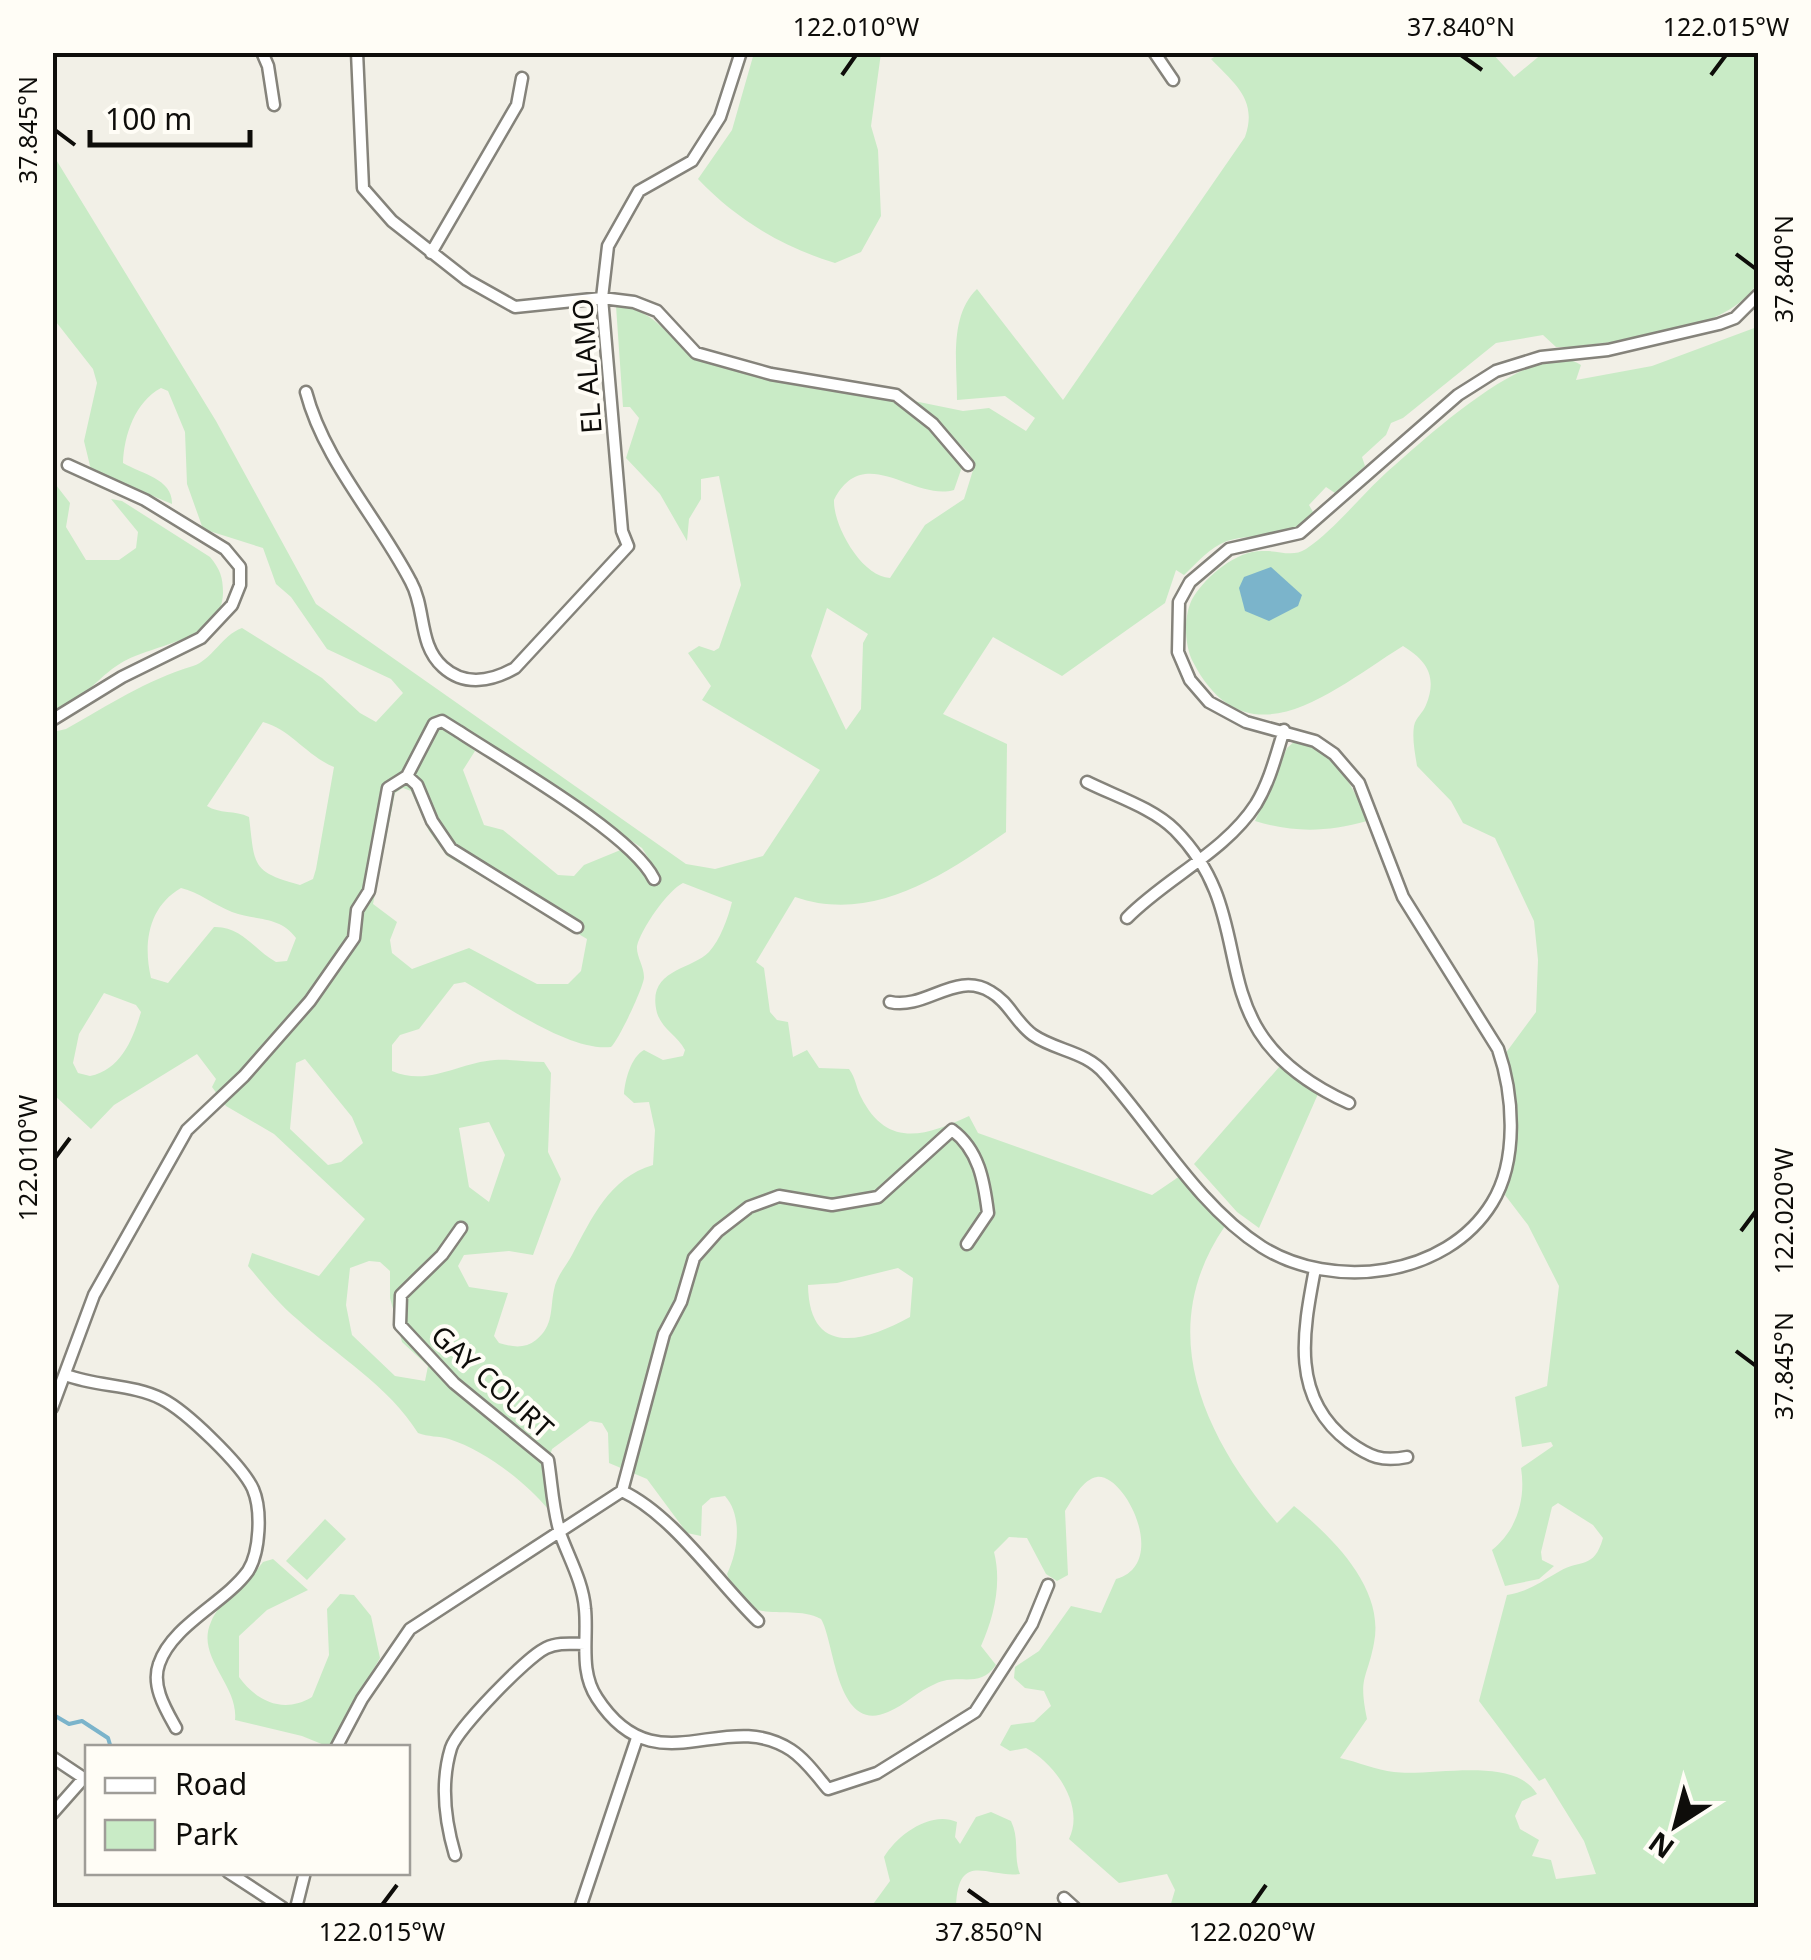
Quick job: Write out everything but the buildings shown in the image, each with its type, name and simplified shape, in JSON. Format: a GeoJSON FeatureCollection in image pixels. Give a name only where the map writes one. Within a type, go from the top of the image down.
{"type":"FeatureCollection","features":[{"type":"Feature","properties":{"kind":"street"},"geometry":{"type":"LineString","coordinates":[[262,52],[274,105]]}},
{"type":"Feature","properties":{"kind":"street"},"geometry":{"type":"LineString","coordinates":[[357,52],[362,188],[392,221],[432,252],[515,308],[620,298],[658,311],[696,353],[771,374],[896,395],[932,424],[968,466]]}},
{"type":"Feature","properties":{"kind":"street","name":"EL ALAMO"},"geometry":{"type":"LineString","coordinates":[[306,392],[319,431],[412,582],[426,642],[451,673],[480,681],[515,668],[628,546],[622,530],[602,298],[608,246],[640,191],[692,162],[720,117],[741,52]]}},
{"type":"Feature","properties":{"kind":"street"},"geometry":{"type":"LineString","coordinates":[[1154,52],[1173,80]]}},
{"type":"Feature","properties":{"kind":"street"},"geometry":{"type":"LineString","coordinates":[[432,252],[518,105],[522,78]]}},
{"type":"Feature","properties":{"kind":"street"},"geometry":{"type":"LineString","coordinates":[[890,1002],[911,1002],[959,985],[990,991],[1028,1031],[1098,1067],[1190,1176],[1249,1238],[1279,1256],[1315,1269],[1382,1271],[1420,1259],[1468,1231],[1493,1203],[1508,1164],[1507,1085],[1487,1028],[1396,884],[1358,783],[1324,746],[1284,730],[1246,722],[1218,709],[1200,692],[1184,668],[1175,636],[1179,602],[1190,582],[1214,558],[1236,544],[1300,533],[1458,395],[1496,372],[1541,357],[1608,350],[1719,324],[1735,318],[1758,295]]}},
{"type":"Feature","properties":{"kind":"street"},"geometry":{"type":"LineString","coordinates":[[52,720],[122,677],[201,638],[232,606],[240,584],[240,567],[224,549],[145,500],[68,465]]}},
{"type":"Feature","properties":{"kind":"street"},"geometry":{"type":"LineString","coordinates":[[52,1408],[94,1295],[188,1130],[244,1076],[310,1001],[354,938],[357,910],[369,890],[388,788],[407,776],[434,724],[442,722],[641,857],[654,879]]}},
{"type":"Feature","properties":{"kind":"street"},"geometry":{"type":"LineString","coordinates":[[1126,918],[1154,890],[1198,860],[1253,808],[1268,780],[1284,730]]}},
{"type":"Feature","properties":{"kind":"street"},"geometry":{"type":"LineString","coordinates":[[407,776],[417,784],[438,833],[452,849],[577,927]]}},
{"type":"Feature","properties":{"kind":"street"},"geometry":{"type":"LineString","coordinates":[[1087,782],[1162,819],[1198,860],[1217,894],[1248,1018],[1266,1045],[1293,1070],[1349,1103]]}},
{"type":"Feature","properties":{"kind":"street"},"geometry":{"type":"LineString","coordinates":[[338,1745],[362,1699],[410,1629],[622,1491],[664,1334],[681,1302],[694,1258],[748,1207],[779,1196],[832,1205],[878,1197],[952,1130],[969,1142],[984,1182],[988,1213],[967,1244]]}},
{"type":"Feature","properties":{"kind":"street","name":"GAY COURT"},"geometry":{"type":"LineString","coordinates":[[461,1228],[428,1270],[401,1295],[400,1325],[454,1383],[548,1460],[560,1533],[585,1604],[589,1683],[597,1698],[636,1738]]}},
{"type":"Feature","properties":{"kind":"street"},"geometry":{"type":"LineString","coordinates":[[1315,1269],[1302,1345],[1312,1394],[1329,1424],[1352,1444],[1384,1462],[1407,1457]]}},
{"type":"Feature","properties":{"kind":"street"},"geometry":{"type":"LineString","coordinates":[[66,1376],[152,1394],[173,1406],[244,1476],[255,1492],[256,1544],[247,1572],[176,1639],[158,1664],[159,1696],[176,1728]]}},
{"type":"Feature","properties":{"kind":"street"},"geometry":{"type":"LineString","coordinates":[[622,1491],[641,1500],[674,1531],[758,1621]]}},
{"type":"Feature","properties":{"kind":"street"},"geometry":{"type":"LineString","coordinates":[[580,1908],[636,1738],[672,1746],[727,1738],[771,1742],[790,1750],[828,1789],[877,1773],[976,1712],[1032,1624],[1048,1585]]}},
{"type":"Feature","properties":{"kind":"street"},"geometry":{"type":"LineString","coordinates":[[456,1855],[446,1823],[446,1788],[455,1738],[539,1652],[558,1644],[585,1644]]}},
{"type":"Feature","properties":{"kind":"street"},"geometry":{"type":"LineString","coordinates":[[52,1757],[85,1780],[52,1814]]}},
{"type":"Feature","properties":{"kind":"street"},"geometry":{"type":"LineString","coordinates":[[233,1875],[283,1908]]}},
{"type":"Feature","properties":{"kind":"street"},"geometry":{"type":"LineString","coordinates":[[296,1908],[304,1875]]}},
{"type":"Feature","properties":{"kind":"street"},"geometry":{"type":"LineString","coordinates":[[1064,1898],[1075,1908]]}},
{"type":"Feature","properties":{"kind":"green space"},"geometry":{"type":"Polygon","coordinates":[[[1222,52],[1492,53],[1514,77],[1543,53],[1758,53],[1758,282],[1744,299],[1724,313],[1675,331],[1573,347],[1556,347],[1543,335],[1496,343],[1403,418],[1391,423],[1386,435],[1362,457],[1365,466],[1335,493],[1326,487],[1309,505],[1313,512],[1305,522],[1285,533],[1227,541],[1209,551],[1184,575],[1176,570],[1165,603],[1062,676],[993,637],[943,714],[1007,744],[1006,832],[933,879],[880,900],[824,904],[795,897],[756,962],[764,968],[770,1012],[777,1020],[788,1022],[793,1057],[807,1050],[819,1068],[849,1069],[871,1114],[895,1131],[909,1134],[938,1129],[969,1116],[978,1133],[1152,1195],[1180,1176],[1225,1226],[1204,1265],[1192,1304],[1191,1343],[1197,1381],[1209,1418],[1228,1455],[1277,1523],[1294,1506],[1339,1548],[1364,1584],[1371,1603],[1374,1643],[1363,1686],[1367,1719],[1340,1758],[1394,1772],[1491,1771],[1526,1782],[1537,1794],[1522,1801],[1515,1816],[1520,1829],[1539,1840],[1532,1856],[1551,1860],[1556,1879],[1596,1874],[1584,1841],[1545,1778],[1539,1781],[1479,1701],[1507,1595],[1586,1562],[1595,1555],[1603,1538],[1593,1525],[1558,1503],[1552,1507],[1541,1552],[1542,1560],[1554,1566],[1539,1579],[1505,1586],[1492,1550],[1508,1533],[1518,1513],[1521,1468],[1553,1446],[1551,1442],[1522,1447],[1515,1397],[1547,1386],[1559,1286],[1528,1225],[1505,1195],[1515,1124],[1513,1088],[1505,1054],[1536,1012],[1538,960],[1534,921],[1495,838],[1463,823],[1451,801],[1417,766],[1414,726],[1431,686],[1428,670],[1418,657],[1403,646],[1321,697],[1293,710],[1266,715],[1239,710],[1215,693],[1190,655],[1186,620],[1194,596],[1224,566],[1252,552],[1290,553],[1306,549],[1431,433],[1511,376],[1538,364],[1562,360],[1581,365],[1576,380],[1652,366],[1757,327],[1758,309],[1758,1907],[1170,1907],[1175,1890],[1167,1874],[1119,1883],[1069,1839],[1073,1826],[1070,1800],[1048,1764],[1026,1748],[1010,1751],[1000,1745],[1011,1725],[1034,1722],[1051,1706],[1044,1691],[1025,1688],[1014,1678],[1015,1667],[1039,1651],[1071,1606],[1101,1613],[1116,1579],[1132,1570],[1140,1556],[1141,1539],[1130,1504],[1108,1480],[1097,1477],[1087,1482],[1065,1511],[1068,1575],[1057,1581],[1046,1574],[1027,1538],[1009,1537],[994,1552],[995,1600],[981,1646],[996,1665],[989,1673],[976,1679],[944,1681],[888,1712],[871,1716],[848,1699],[821,1619],[757,1609],[736,1592],[727,1574],[736,1545],[736,1524],[725,1496],[711,1498],[702,1506],[701,1536],[687,1533],[647,1479],[609,1463],[608,1433],[602,1423],[590,1421],[552,1449],[544,1476],[548,1509],[490,1459],[449,1439],[418,1433],[378,1386],[284,1307],[248,1266],[252,1253],[319,1276],[365,1219],[274,1134],[226,1106],[212,1087],[216,1079],[197,1054],[114,1105],[91,1129],[53,1094],[53,732],[66,729],[159,678],[200,663],[242,628],[322,678],[360,713],[376,722],[403,693],[391,679],[327,649],[291,597],[276,584],[263,548],[203,529],[187,484],[185,432],[168,391],[161,388],[138,410],[126,441],[123,463],[162,483],[172,504],[91,470],[84,441],[97,383],[93,369],[53,318],[52,153],[216,421],[316,604],[686,864],[715,869],[763,856],[820,770],[702,700],[711,686],[688,653],[699,646],[714,651],[719,648],[741,585],[719,476],[701,479],[701,499],[689,519],[687,541],[660,494],[626,458],[639,418],[630,407],[623,407],[616,306],[645,315],[684,349],[710,363],[789,384],[890,397],[930,426],[963,464],[954,490],[923,488],[875,474],[860,475],[846,483],[834,500],[838,523],[851,548],[869,569],[890,578],[925,525],[964,499],[974,467],[969,453],[914,401],[963,411],[989,408],[1026,431],[1035,418],[1005,396],[957,400],[956,341],[968,300],[977,289],[1063,400],[1245,137],[1249,113],[1246,103],[1236,85],[1211,59],[1222,52]],[[827,608],[811,656],[846,730],[861,709],[863,643],[868,634],[827,608]],[[449,719],[448,732],[475,751],[463,770],[484,825],[503,830],[558,875],[574,876],[584,865],[623,849],[648,876],[657,872],[642,848],[449,719]],[[263,722],[207,806],[249,817],[258,864],[272,876],[300,885],[313,879],[316,869],[334,767],[282,730],[263,722]],[[403,788],[395,793],[373,904],[397,922],[390,940],[392,953],[412,969],[469,948],[537,984],[568,984],[581,971],[587,939],[447,856],[429,831],[411,791],[403,788]],[[683,883],[670,893],[637,946],[643,983],[611,1047],[594,1047],[556,1034],[465,982],[454,984],[419,1029],[400,1035],[392,1045],[392,1071],[405,1075],[431,1075],[501,1060],[544,1062],[551,1073],[548,1152],[561,1179],[533,1255],[509,1251],[464,1255],[458,1266],[469,1287],[508,1293],[494,1336],[499,1343],[523,1346],[542,1335],[549,1323],[557,1281],[595,1214],[613,1189],[653,1165],[655,1130],[649,1102],[634,1103],[624,1094],[627,1076],[644,1050],[663,1060],[683,1056],[685,1050],[657,1013],[658,988],[672,973],[709,952],[732,902],[683,883]],[[181,888],[161,905],[148,940],[149,965],[151,978],[168,983],[214,927],[240,934],[276,962],[287,961],[296,938],[275,922],[232,912],[181,888]],[[104,993],[79,1034],[73,1063],[78,1073],[101,1073],[118,1060],[138,1022],[141,1012],[136,1005],[104,993]],[[305,1059],[296,1063],[290,1129],[328,1165],[341,1162],[363,1143],[352,1117],[305,1059]],[[489,1122],[459,1128],[469,1187],[489,1202],[505,1155],[489,1122]],[[369,1261],[350,1268],[346,1305],[352,1335],[395,1376],[425,1381],[428,1366],[402,1342],[390,1298],[390,1271],[380,1262],[369,1261]],[[898,1268],[837,1283],[808,1285],[811,1308],[828,1334],[842,1338],[874,1333],[910,1317],[913,1278],[898,1268]]]}},
{"type":"Feature","properties":{"kind":"green space"},"geometry":{"type":"Polygon","coordinates":[[[754,53],[881,53],[871,126],[878,150],[881,216],[861,252],[835,263],[797,249],[744,219],[698,179],[732,130],[754,53]]]}},
{"type":"Feature","properties":{"kind":"green space"},"geometry":{"type":"Polygon","coordinates":[[[56,485],[70,503],[66,527],[86,560],[119,560],[136,548],[138,532],[111,499],[122,501],[210,557],[220,574],[223,593],[220,609],[199,631],[121,663],[72,703],[53,712],[52,488],[56,485]]]}},
{"type":"Feature","properties":{"kind":"green space"},"geometry":{"type":"Polygon","coordinates":[[[1295,741],[1320,750],[1341,770],[1367,821],[1311,830],[1255,821],[1287,748],[1295,741]]]}},
{"type":"Feature","properties":{"kind":"green space"},"geometry":{"type":"Polygon","coordinates":[[[1280,1066],[1318,1094],[1259,1228],[1237,1212],[1194,1164],[1280,1066]]]}},
{"type":"Feature","properties":{"kind":"green space"},"geometry":{"type":"Polygon","coordinates":[[[325,1519],[346,1539],[307,1580],[286,1561],[325,1519]]]}},
{"type":"Feature","properties":{"kind":"green space"},"geometry":{"type":"Polygon","coordinates":[[[273,1559],[308,1590],[267,1610],[239,1636],[239,1677],[263,1699],[291,1705],[312,1697],[329,1655],[327,1609],[340,1594],[354,1595],[371,1616],[380,1658],[330,1745],[235,1720],[231,1695],[213,1659],[208,1635],[221,1605],[263,1562],[273,1559]]]}},
{"type":"Feature","properties":{"kind":"green space"},"geometry":{"type":"Polygon","coordinates":[[[991,1812],[1011,1821],[1020,1874],[968,1873],[958,1889],[956,1907],[871,1907],[890,1881],[884,1857],[906,1833],[926,1822],[947,1819],[957,1822],[955,1837],[960,1844],[976,1817],[991,1812]]]}},
{"type":"Feature","properties":{"kind":"water"},"geometry":{"type":"Polygon","coordinates":[[[1271,567],[1302,595],[1298,606],[1269,621],[1245,611],[1239,588],[1244,577],[1271,567]]]}},
{"type":"Feature","properties":{"kind":"waterway"},"geometry":{"type":"LineString","coordinates":[[52,1714],[69,1724],[82,1721],[108,1738],[110,1745]]}}]}
